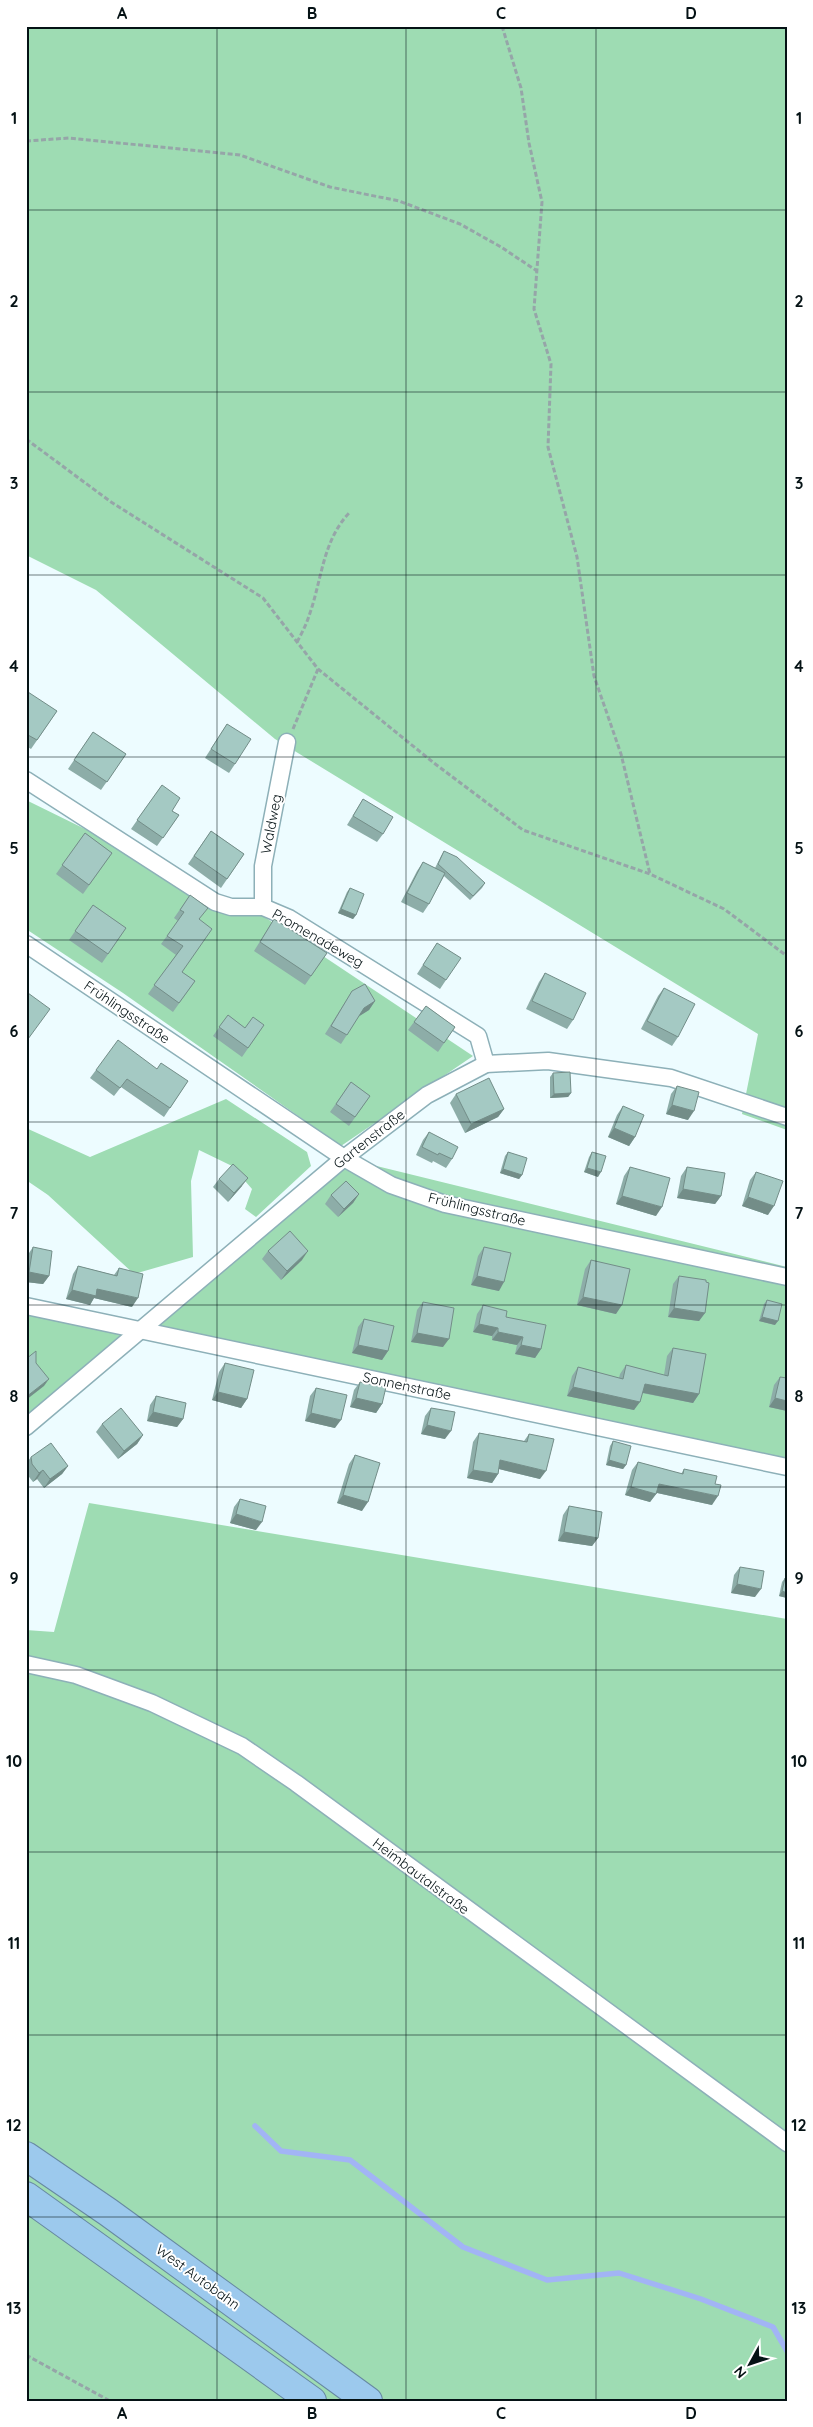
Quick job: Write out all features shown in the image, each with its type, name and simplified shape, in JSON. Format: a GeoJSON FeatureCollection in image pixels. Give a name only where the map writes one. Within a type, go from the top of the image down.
{"type":"FeatureCollection","features":[{"type":"Feature","properties":{"kind":"highway","name":"West Autobahn"},"geometry":{"type":"LineString","coordinates":[[26,2156],[108,2212],[368,2401]]}},
{"type":"Feature","properties":{"kind":"highway"},"geometry":{"type":"LineString","coordinates":[[26,2196],[312,2401]]}},
{"type":"Feature","properties":{"kind":"street","name":"Waldweg"},"geometry":{"type":"LineString","coordinates":[[263,907],[263,866],[288,742]]}},
{"type":"Feature","properties":{"kind":"street","name":"Promenadeweg"},"geometry":{"type":"LineString","coordinates":[[26,780],[215,902],[231,907],[263,907],[289,918],[478,1036],[486,1064]]}},
{"type":"Feature","properties":{"kind":"street","name":"Frühlingsstraße"},"geometry":{"type":"LineString","coordinates":[[26,944],[344,1158],[391,1185],[445,1204],[787,1277]]}},
{"type":"Feature","properties":{"kind":"street","name":"Gartenstraße"},"geometry":{"type":"LineString","coordinates":[[26,1427],[344,1158],[427,1095],[486,1064],[548,1061],[672,1078],[787,1117]]}},
{"type":"Feature","properties":{"kind":"street","name":"Sonnenstraße"},"geometry":{"type":"LineString","coordinates":[[26,1306],[787,1466]]}},
{"type":"Feature","properties":{"kind":"street","name":"Heimbautalstraße"},"geometry":{"type":"LineString","coordinates":[[26,1664],[76,1676],[152,1703],[242,1746],[296,1782],[787,2143]]}},
{"type":"Feature","properties":{"kind":"path"},"geometry":{"type":"LineString","coordinates":[[502,26],[521,88],[529,143],[542,202],[534,309],[551,364],[548,447],[577,557],[594,676],[621,754],[650,874]]}},
{"type":"Feature","properties":{"kind":"path"},"geometry":{"type":"LineString","coordinates":[[26,141],[69,138],[240,155],[330,186],[399,200],[425,210],[468,228],[502,247],[537,271]]}},
{"type":"Feature","properties":{"kind":"path"},"geometry":{"type":"LineString","coordinates":[[26,439],[111,502],[263,598],[318,669],[434,763],[523,830],[650,874],[724,909],[787,956]]}},
{"type":"Feature","properties":{"kind":"path"},"geometry":{"type":"LineString","coordinates":[[298,642],[310,613],[329,544],[340,523],[350,512]]}},
{"type":"Feature","properties":{"kind":"path"},"geometry":{"type":"LineString","coordinates":[[288,742],[318,669]]}},
{"type":"Feature","properties":{"kind":"path"},"geometry":{"type":"LineString","coordinates":[[26,2355],[110,2401]]}},
{"type":"Feature","properties":{"kind":"green space"},"geometry":{"type":"Polygon","coordinates":[[[26,26],[787,26],[787,1130],[742,1114],[758,1034],[275,739],[96,590],[26,555],[26,26]]]}},
{"type":"Feature","properties":{"kind":"green space"},"geometry":{"type":"Polygon","coordinates":[[[26,800],[266,918],[473,1056],[341,1146],[123,993],[26,929],[26,800]]]}},
{"type":"Feature","properties":{"kind":"green space"},"geometry":{"type":"Polygon","coordinates":[[[226,1099],[307,1152],[311,1166],[256,1217],[245,1209],[252,1189],[232,1166],[199,1150],[191,1181],[193,1257],[134,1274],[48,1195],[26,1180],[26,1128],[90,1157],[226,1099]]]}},
{"type":"Feature","properties":{"kind":"green space"},"geometry":{"type":"Polygon","coordinates":[[[344,1158],[787,1267],[787,1467],[141,1329],[344,1158]]]}},
{"type":"Feature","properties":{"kind":"green space"},"geometry":{"type":"Polygon","coordinates":[[[26,1299],[141,1329],[26,1429],[26,1299]]]}},
{"type":"Feature","properties":{"kind":"green space"},"geometry":{"type":"Polygon","coordinates":[[[89,1503],[787,1619],[787,2401],[26,2401],[26,1630],[54,1632],[89,1503]]]}},
{"type":"Feature","properties":{"kind":"building"},"geometry":{"type":"Polygon","coordinates":[[[28,692],[57,711],[37,740],[28,735],[26,738],[26,695],[28,692]]]}},
{"type":"Feature","properties":{"kind":"building"},"geometry":{"type":"Polygon","coordinates":[[[227,724],[251,739],[235,764],[211,749],[227,724]]]}},
{"type":"Feature","properties":{"kind":"building"},"geometry":{"type":"Polygon","coordinates":[[[93,732],[126,754],[107,782],[74,760],[93,732]]]}},
{"type":"Feature","properties":{"kind":"building"},"geometry":{"type":"Polygon","coordinates":[[[162,785],[180,798],[172,811],[179,815],[163,838],[137,820],[162,785]]]}},
{"type":"Feature","properties":{"kind":"building"},"geometry":{"type":"Polygon","coordinates":[[[363,799],[393,817],[383,834],[353,816],[363,799]]]}},
{"type":"Feature","properties":{"kind":"building"},"geometry":{"type":"Polygon","coordinates":[[[211,831],[244,854],[227,879],[194,856],[211,831]]]}},
{"type":"Feature","properties":{"kind":"building"},"geometry":{"type":"Polygon","coordinates":[[[85,833],[112,853],[89,885],[62,865],[85,833]]]}},
{"type":"Feature","properties":{"kind":"building"},"geometry":{"type":"Polygon","coordinates":[[[444,851],[457,857],[485,883],[473,896],[438,864],[444,851]]]}},
{"type":"Feature","properties":{"kind":"building"},"geometry":{"type":"Polygon","coordinates":[[[423,862],[445,873],[429,904],[407,893],[423,862]]]}},
{"type":"Feature","properties":{"kind":"building"},"geometry":{"type":"Polygon","coordinates":[[[350,888],[364,894],[356,915],[341,909],[350,888]]]}},
{"type":"Feature","properties":{"kind":"building"},"geometry":{"type":"Polygon","coordinates":[[[190,895],[208,908],[199,919],[212,929],[182,972],[195,981],[179,1003],[154,985],[183,946],[167,936],[184,912],[180,910],[190,895]]]}},
{"type":"Feature","properties":{"kind":"building"},"geometry":{"type":"Polygon","coordinates":[[[93,905],[126,928],[108,954],[75,931],[93,905]]]}},
{"type":"Feature","properties":{"kind":"building"},"geometry":{"type":"Polygon","coordinates":[[[274,919],[327,953],[311,976],[260,942],[274,919]]]}},
{"type":"Feature","properties":{"kind":"building"},"geometry":{"type":"Polygon","coordinates":[[[437,943],[461,958],[446,980],[423,965],[437,943]]]}},
{"type":"Feature","properties":{"kind":"building"},"geometry":{"type":"Polygon","coordinates":[[[545,973],[586,993],[573,1020],[532,1001],[545,973]]]}},
{"type":"Feature","properties":{"kind":"building"},"geometry":{"type":"Polygon","coordinates":[[[365,984],[375,1001],[364,1008],[347,1035],[331,1026],[352,991],[365,984]]]}},
{"type":"Feature","properties":{"kind":"building"},"geometry":{"type":"Polygon","coordinates":[[[664,988],[695,1004],[678,1037],[647,1021],[664,988]]]}},
{"type":"Feature","properties":{"kind":"building"},"geometry":{"type":"Polygon","coordinates":[[[28,993],[50,1009],[28,1039],[26,1038],[26,995],[28,993]]]}},
{"type":"Feature","properties":{"kind":"building"},"geometry":{"type":"Polygon","coordinates":[[[426,1006],[455,1027],[444,1043],[414,1022],[426,1006]]]}},
{"type":"Feature","properties":{"kind":"building"},"geometry":{"type":"Polygon","coordinates":[[[228,1015],[245,1028],[253,1017],[264,1025],[248,1048],[219,1027],[228,1015]]]}},
{"type":"Feature","properties":{"kind":"building"},"geometry":{"type":"Polygon","coordinates":[[[118,1040],[157,1069],[161,1063],[188,1081],[170,1108],[127,1079],[120,1088],[96,1070],[118,1040]]]}},
{"type":"Feature","properties":{"kind":"building"},"geometry":{"type":"Polygon","coordinates":[[[570,1072],[571,1093],[554,1094],[553,1073],[570,1072]]]}},
{"type":"Feature","properties":{"kind":"building"},"geometry":{"type":"Polygon","coordinates":[[[489,1078],[504,1109],[471,1124],[456,1094],[489,1078]]]}},
{"type":"Feature","properties":{"kind":"building"},"geometry":{"type":"Polygon","coordinates":[[[351,1082],[370,1096],[355,1117],[336,1104],[351,1082]]]}},
{"type":"Feature","properties":{"kind":"building"},"geometry":{"type":"Polygon","coordinates":[[[677,1086],[699,1092],[694,1111],[672,1105],[677,1086]]]}},
{"type":"Feature","properties":{"kind":"building"},"geometry":{"type":"Polygon","coordinates":[[[623,1106],[644,1115],[635,1137],[614,1128],[623,1106]]]}},
{"type":"Feature","properties":{"kind":"building"},"geometry":{"type":"Polygon","coordinates":[[[429,1132],[458,1147],[452,1159],[422,1147],[429,1132]]]}},
{"type":"Feature","properties":{"kind":"building"},"geometry":{"type":"Polygon","coordinates":[[[508,1152],[527,1158],[522,1175],[503,1169],[508,1152]]]}},
{"type":"Feature","properties":{"kind":"building"},"geometry":{"type":"Polygon","coordinates":[[[592,1152],[606,1156],[601,1172],[587,1168],[592,1152]]]}},
{"type":"Feature","properties":{"kind":"building"},"geometry":{"type":"Polygon","coordinates":[[[233,1164],[248,1178],[234,1193],[219,1179],[233,1164]]]}},
{"type":"Feature","properties":{"kind":"building"},"geometry":{"type":"Polygon","coordinates":[[[630,1167],[670,1178],[662,1207],[622,1196],[630,1167]]]}},
{"type":"Feature","properties":{"kind":"building"},"geometry":{"type":"Polygon","coordinates":[[[687,1167],[725,1173],[721,1196],[683,1189],[687,1167]]]}},
{"type":"Feature","properties":{"kind":"building"},"geometry":{"type":"Polygon","coordinates":[[[756,1172],[783,1181],[774,1206],[748,1197],[756,1172]]]}},
{"type":"Feature","properties":{"kind":"building"},"geometry":{"type":"Polygon","coordinates":[[[346,1181],[359,1194],[344,1209],[331,1195],[346,1181]]]}},
{"type":"Feature","properties":{"kind":"building"},"geometry":{"type":"Polygon","coordinates":[[[290,1231],[308,1251],[287,1271],[268,1251],[290,1231]]]}},
{"type":"Feature","properties":{"kind":"building"},"geometry":{"type":"Polygon","coordinates":[[[33,1247],[52,1251],[49,1276],[29,1272],[33,1247]]]}},
{"type":"Feature","properties":{"kind":"building"},"geometry":{"type":"Polygon","coordinates":[[[484,1247],[511,1253],[504,1282],[477,1276],[484,1247]]]}},
{"type":"Feature","properties":{"kind":"building"},"geometry":{"type":"Polygon","coordinates":[[[591,1260],[630,1269],[622,1305],[583,1297],[591,1260]]]}},
{"type":"Feature","properties":{"kind":"building"},"geometry":{"type":"Polygon","coordinates":[[[78,1266],[117,1276],[119,1268],[143,1274],[138,1298],[97,1289],[96,1296],[72,1290],[78,1266]]]}},
{"type":"Feature","properties":{"kind":"building"},"geometry":{"type":"Polygon","coordinates":[[[679,1276],[706,1280],[709,1283],[705,1313],[674,1308],[679,1276]]]}},
{"type":"Feature","properties":{"kind":"building"},"geometry":{"type":"Polygon","coordinates":[[[767,1300],[782,1304],[778,1321],[762,1317],[767,1300]]]}},
{"type":"Feature","properties":{"kind":"building"},"geometry":{"type":"Polygon","coordinates":[[[423,1302],[454,1308],[449,1339],[417,1333],[423,1302]]]}},
{"type":"Feature","properties":{"kind":"building"},"geometry":{"type":"Polygon","coordinates":[[[483,1305],[507,1311],[506,1317],[546,1325],[541,1349],[521,1345],[523,1337],[498,1332],[498,1328],[479,1324],[483,1305]]]}},
{"type":"Feature","properties":{"kind":"building"},"geometry":{"type":"Polygon","coordinates":[[[364,1319],[394,1326],[388,1351],[358,1345],[364,1319]]]}},
{"type":"Feature","properties":{"kind":"building"},"geometry":{"type":"Polygon","coordinates":[[[673,1348],[706,1354],[699,1394],[645,1384],[640,1402],[573,1387],[578,1367],[623,1379],[626,1365],[668,1376],[673,1348]]]}},
{"type":"Feature","properties":{"kind":"building"},"geometry":{"type":"Polygon","coordinates":[[[36,1351],[36,1363],[49,1379],[26,1397],[26,1359],[36,1351]]]}},
{"type":"Feature","properties":{"kind":"building"},"geometry":{"type":"Polygon","coordinates":[[[225,1363],[254,1370],[247,1399],[218,1392],[225,1363]]]}},
{"type":"Feature","properties":{"kind":"building"},"geometry":{"type":"Polygon","coordinates":[[[780,1377],[787,1378],[787,1401],[775,1398],[780,1377]]]}},
{"type":"Feature","properties":{"kind":"building"},"geometry":{"type":"Polygon","coordinates":[[[360,1382],[386,1387],[382,1404],[356,1398],[360,1382]]]}},
{"type":"Feature","properties":{"kind":"building"},"geometry":{"type":"Polygon","coordinates":[[[316,1388],[347,1395],[341,1420],[311,1413],[316,1388]]]}},
{"type":"Feature","properties":{"kind":"building"},"geometry":{"type":"Polygon","coordinates":[[[156,1396],[186,1403],[183,1419],[153,1412],[156,1396]]]}},
{"type":"Feature","properties":{"kind":"building"},"geometry":{"type":"Polygon","coordinates":[[[121,1408],[143,1435],[124,1451],[102,1424],[121,1408]]]}},
{"type":"Feature","properties":{"kind":"building"},"geometry":{"type":"Polygon","coordinates":[[[431,1408],[455,1412],[451,1431],[427,1425],[431,1408]]]}},
{"type":"Feature","properties":{"kind":"building"},"geometry":{"type":"Polygon","coordinates":[[[479,1433],[527,1442],[529,1434],[554,1439],[546,1471],[500,1460],[498,1474],[473,1470],[479,1433]]]}},
{"type":"Feature","properties":{"kind":"building"},"geometry":{"type":"Polygon","coordinates":[[[613,1441],[631,1446],[626,1465],[609,1460],[613,1441]]]}},
{"type":"Feature","properties":{"kind":"building"},"geometry":{"type":"Polygon","coordinates":[[[51,1443],[68,1466],[50,1479],[43,1470],[39,1473],[32,1464],[31,1457],[51,1443]]]}},
{"type":"Feature","properties":{"kind":"building"},"geometry":{"type":"Polygon","coordinates":[[[355,1455],[380,1463],[368,1502],[343,1495],[355,1455]]]}},
{"type":"Feature","properties":{"kind":"building"},"geometry":{"type":"Polygon","coordinates":[[[638,1462],[683,1474],[684,1469],[717,1476],[715,1484],[721,1485],[718,1496],[659,1484],[656,1494],[631,1487],[638,1462]]]}},
{"type":"Feature","properties":{"kind":"building"},"geometry":{"type":"Polygon","coordinates":[[[240,1499],[266,1506],[262,1522],[236,1514],[240,1499]]]}},
{"type":"Feature","properties":{"kind":"building"},"geometry":{"type":"Polygon","coordinates":[[[569,1506],[602,1512],[598,1538],[564,1532],[569,1506]]]}},
{"type":"Feature","properties":{"kind":"building"},"geometry":{"type":"Polygon","coordinates":[[[740,1567],[764,1571],[761,1589],[737,1584],[740,1567]]]}},
{"type":"Feature","properties":{"kind":"building"},"geometry":{"type":"Polygon","coordinates":[[[785,1578],[787,1578],[787,1593],[782,1591],[785,1578]]]}},
{"type":"Feature","properties":{"kind":"waterway"},"geometry":{"type":"LineString","coordinates":[[255,2126],[281,2151],[350,2160],[463,2247],[547,2280],[619,2273],[701,2299],[773,2327],[787,2351]]}}]}
